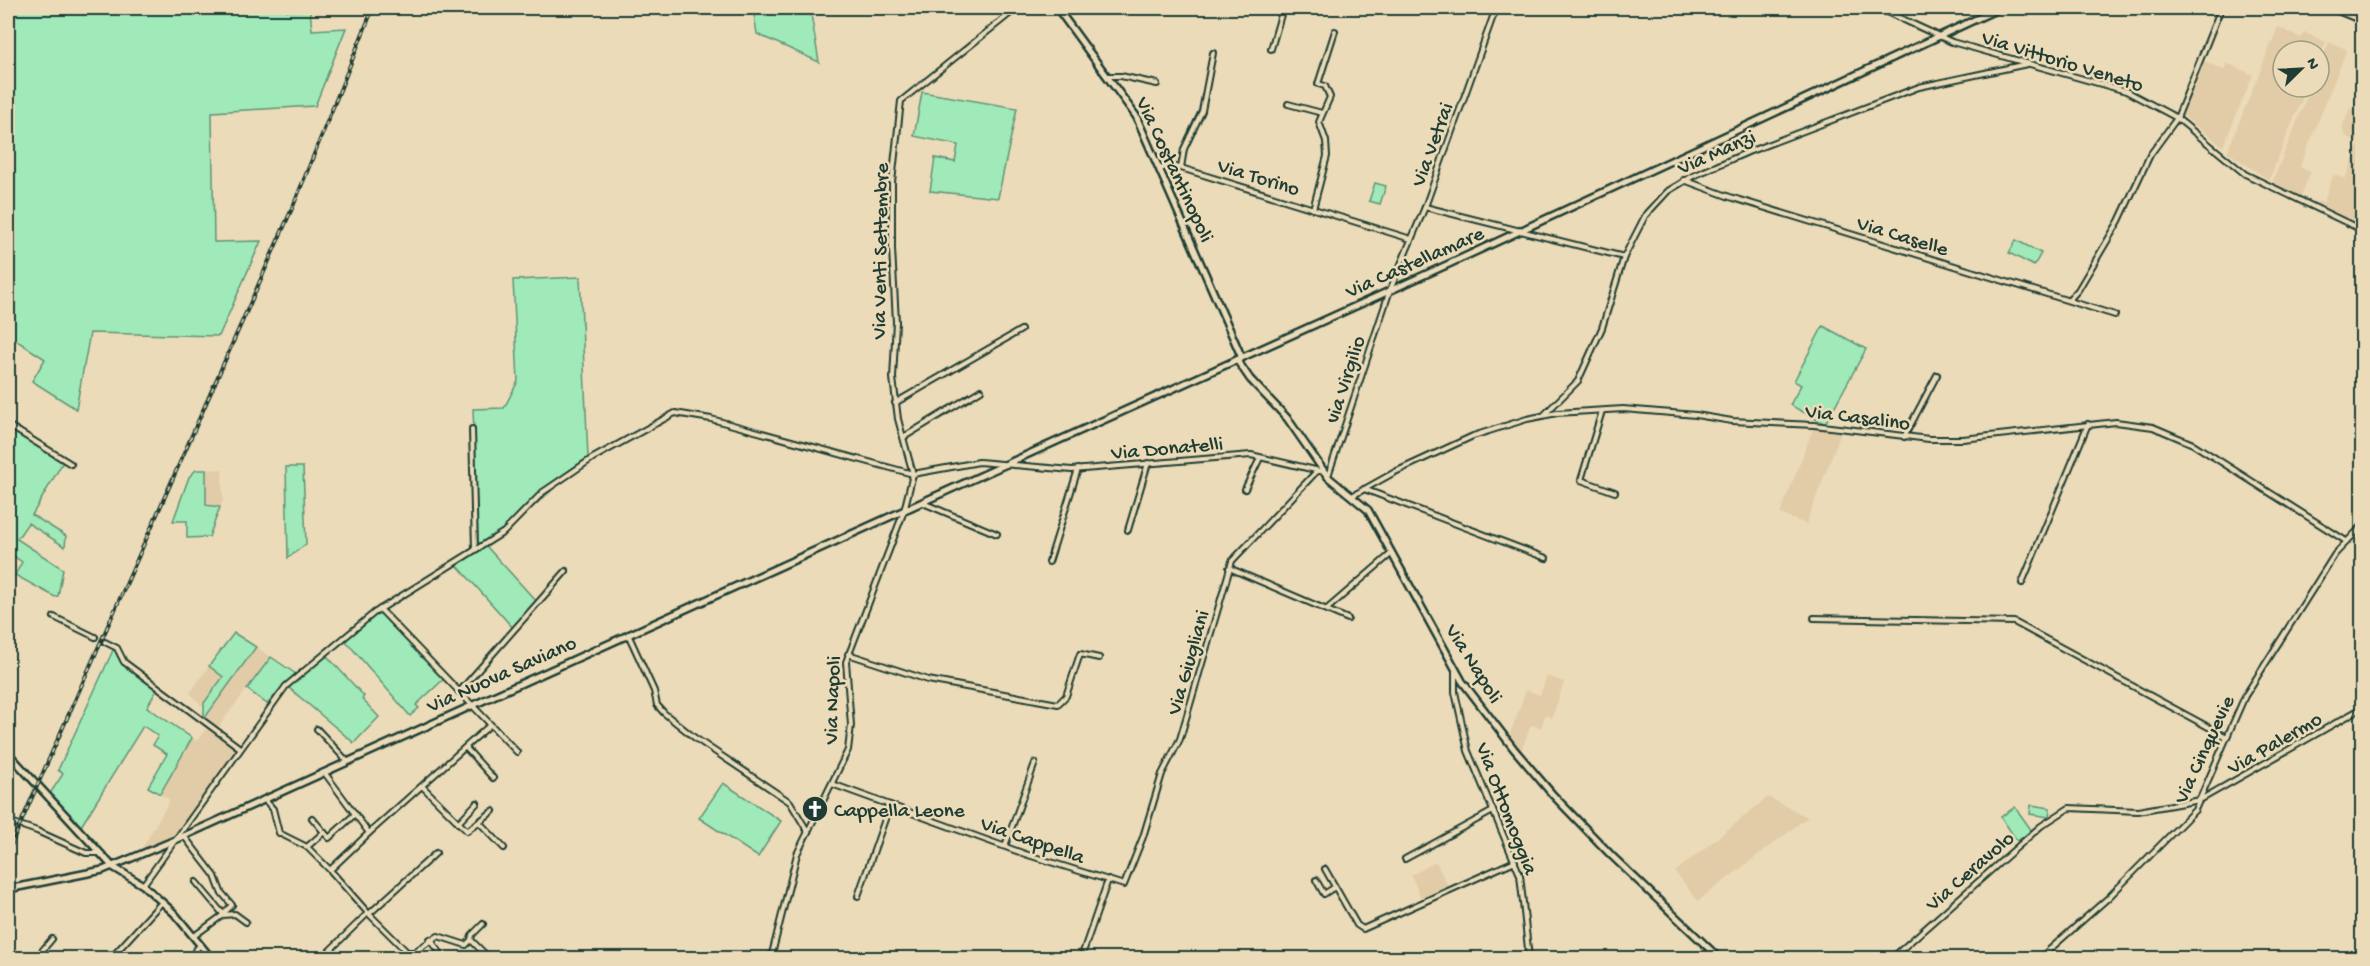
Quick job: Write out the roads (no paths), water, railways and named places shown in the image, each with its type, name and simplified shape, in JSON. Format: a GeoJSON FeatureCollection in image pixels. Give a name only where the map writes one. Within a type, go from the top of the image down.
{"type":"FeatureCollection","features":[{"type":"Feature","properties":{"kind":"main road","name":"Via Costantinopoli"},"geometry":{"type":"LineString","coordinates":[[1057,8],[1136,116],[1239,359]]}},
{"type":"Feature","properties":{"kind":"main road","name":"Via Castellamare"},"geometry":{"type":"LineString","coordinates":[[904,512],[2000,8]]}},
{"type":"Feature","properties":{"kind":"main road","name":"Via Napoli"},"geometry":{"type":"LineString","coordinates":[[1239,359],[1250,379],[1287,418],[1326,475],[1368,510],[1455,670],[1547,788],[1624,868],[1719,958]]}},
{"type":"Feature","properties":{"kind":"main road","name":"Via Nuova Saviano"},"geometry":{"type":"LineString","coordinates":[[8,889],[113,867],[904,512]]}},
{"type":"Feature","properties":{"kind":"main road"},"geometry":{"type":"LineString","coordinates":[[8,753],[113,867],[143,885],[162,902],[211,958]]}},
{"type":"Feature","properties":{"kind":"street","name":"Via Venti Settembre"},"geometry":{"type":"LineString","coordinates":[[904,512],[913,474],[896,403],[893,351],[896,301],[891,216],[892,182],[901,101],[1017,8]]}},
{"type":"Feature","properties":{"kind":"street"},"geometry":{"type":"LineString","coordinates":[[1271,49],[1283,8]]}},
{"type":"Feature","properties":{"kind":"street","name":"Via Vetrai"},"geometry":{"type":"LineString","coordinates":[[1390,290],[1425,207],[1496,8]]}},
{"type":"Feature","properties":{"kind":"street","name":"Via Vittorio Veneto"},"geometry":{"type":"LineString","coordinates":[[1878,8],[1937,37],[2126,91],[2177,118],[2245,174],[2362,230]]}},
{"type":"Feature","properties":{"kind":"street"},"geometry":{"type":"LineString","coordinates":[[2069,300],[2078,290],[2119,221],[2150,155],[2177,118],[2222,8]]}},
{"type":"Feature","properties":{"kind":"street"},"geometry":{"type":"LineString","coordinates":[[2330,8],[2357,19]]}},
{"type":"Feature","properties":{"kind":"street","name":"Via Torino"},"geometry":{"type":"LineString","coordinates":[[1313,209],[1327,156],[1326,141],[1319,122],[1330,97],[1325,86],[1318,84],[1335,31]]}},
{"type":"Feature","properties":{"kind":"street"},"geometry":{"type":"LineString","coordinates":[[1181,168],[1184,149],[1202,111],[1213,53]]}},
{"type":"Feature","properties":{"kind":"street","name":"Via Manzi"},"geometry":{"type":"LineString","coordinates":[[1543,415],[1578,381],[1602,328],[1624,257],[1645,216],[1668,191],[1684,180],[1748,152],[1919,87],[2027,64]]}},
{"type":"Feature","properties":{"kind":"street"},"geometry":{"type":"LineString","coordinates":[[1108,76],[1120,76],[1157,84]]}},
{"type":"Feature","properties":{"kind":"street"},"geometry":{"type":"LineString","coordinates":[[1288,104],[1322,113]]}},
{"type":"Feature","properties":{"kind":"street","name":"Via Torino"},"geometry":{"type":"LineString","coordinates":[[1160,169],[1169,166],[1181,168],[1411,239]]}},
{"type":"Feature","properties":{"kind":"street","name":"Via Caselle"},"geometry":{"type":"LineString","coordinates":[[1684,180],[1742,201],[2115,315]]}},
{"type":"Feature","properties":{"kind":"street"},"geometry":{"type":"LineString","coordinates":[[1425,207],[1624,257]]}},
{"type":"Feature","properties":{"kind":"street","name":"via Virgilio"},"geometry":{"type":"LineString","coordinates":[[1326,475],[1390,290]]}},
{"type":"Feature","properties":{"kind":"street"},"geometry":{"type":"LineString","coordinates":[[896,403],[1021,330]]}},
{"type":"Feature","properties":{"kind":"street"},"geometry":{"type":"LineString","coordinates":[[1904,437],[1937,375]]}},
{"type":"Feature","properties":{"kind":"street"},"geometry":{"type":"LineString","coordinates":[[904,437],[981,390]]}},
{"type":"Feature","properties":{"kind":"street","name":"Via Casalino"},"geometry":{"type":"LineString","coordinates":[[1352,496],[1395,472],[1473,436],[1543,415],[1623,410],[1732,421],[1814,424],[1904,437],[1963,439],[2089,424],[2134,424],[2174,434],[2281,498],[2346,541]]}},
{"type":"Feature","properties":{"kind":"street"},"geometry":{"type":"LineString","coordinates":[[1602,411],[1581,480],[1615,492]]}},
{"type":"Feature","properties":{"kind":"street"},"geometry":{"type":"LineString","coordinates":[[143,885],[286,686],[380,609],[504,532],[543,492],[593,458],[675,413],[711,419],[913,474]]}},
{"type":"Feature","properties":{"kind":"street"},"geometry":{"type":"LineString","coordinates":[[2022,583],[2089,424]]}},
{"type":"Feature","properties":{"kind":"street"},"geometry":{"type":"LineString","coordinates":[[8,425],[71,464]]}},
{"type":"Feature","properties":{"kind":"street"},"geometry":{"type":"LineString","coordinates":[[472,429],[475,551]]}},
{"type":"Feature","properties":{"kind":"street","name":"Via Donatelli"},"geometry":{"type":"LineString","coordinates":[[913,474],[979,462],[1078,469],[1251,456],[1326,475]]}},
{"type":"Feature","properties":{"kind":"street"},"geometry":{"type":"LineString","coordinates":[[1245,489],[1260,458]]}},
{"type":"Feature","properties":{"kind":"street"},"geometry":{"type":"LineString","coordinates":[[1128,530],[1148,463]]}},
{"type":"Feature","properties":{"kind":"street"},"geometry":{"type":"LineString","coordinates":[[1049,562],[1078,469]]}},
{"type":"Feature","properties":{"kind":"street","name":"Via Giugliani"},"geometry":{"type":"LineString","coordinates":[[1124,885],[1143,837],[1162,774],[1180,739],[1232,561],[1317,471]]}},
{"type":"Feature","properties":{"kind":"street"},"geometry":{"type":"LineString","coordinates":[[1364,489],[1546,558]]}},
{"type":"Feature","properties":{"kind":"street"},"geometry":{"type":"LineString","coordinates":[[923,503],[997,534]]}},
{"type":"Feature","properties":{"kind":"street","name":"Via Napoli"},"geometry":{"type":"LineString","coordinates":[[771,958],[797,854],[832,784],[850,739],[850,698],[845,671],[848,654],[904,512]]}},
{"type":"Feature","properties":{"kind":"street","name":"Via Cinquevie"},"geometry":{"type":"LineString","coordinates":[[2040,958],[2108,898],[2181,826],[2200,800],[2225,736],[2250,687],[2346,541],[2362,526]]}},
{"type":"Feature","properties":{"kind":"street"},"geometry":{"type":"LineString","coordinates":[[1327,610],[1392,553]]}},
{"type":"Feature","properties":{"kind":"street"},"geometry":{"type":"LineString","coordinates":[[1229,568],[1348,619]]}},
{"type":"Feature","properties":{"kind":"street"},"geometry":{"type":"LineString","coordinates":[[459,692],[566,571]]}},
{"type":"Feature","properties":{"kind":"street"},"geometry":{"type":"LineString","coordinates":[[380,609],[517,752]]}},
{"type":"Feature","properties":{"kind":"street"},"geometry":{"type":"LineString","coordinates":[[54,617],[95,637]]}},
{"type":"Feature","properties":{"kind":"street"},"geometry":{"type":"LineString","coordinates":[[1814,618],[2014,622],[2225,736]]}},
{"type":"Feature","properties":{"kind":"street"},"geometry":{"type":"LineString","coordinates":[[628,634],[654,691],[657,705],[663,713],[695,738],[790,802],[808,832]]}},
{"type":"Feature","properties":{"kind":"street"},"geometry":{"type":"LineString","coordinates":[[105,642],[117,648],[124,662],[240,747]]}},
{"type":"Feature","properties":{"kind":"street"},"geometry":{"type":"LineString","coordinates":[[848,654],[928,680],[1058,704],[1066,696],[1080,654],[1099,658]]}},
{"type":"Feature","properties":{"kind":"street","name":"Via Ottomoggia"},"geometry":{"type":"LineString","coordinates":[[1455,670],[1455,692],[1468,751],[1515,861],[1523,890],[1529,958]]}},
{"type":"Feature","properties":{"kind":"street","name":"Via Palermo"},"geometry":{"type":"LineString","coordinates":[[2200,800],[2362,708]]}},
{"type":"Feature","properties":{"kind":"street"},"geometry":{"type":"LineString","coordinates":[[330,870],[490,725]]}},
{"type":"Feature","properties":{"kind":"street"},"geometry":{"type":"LineString","coordinates":[[317,729],[347,761]]}},
{"type":"Feature","properties":{"kind":"street"},"geometry":{"type":"LineString","coordinates":[[466,748],[493,778]]}},
{"type":"Feature","properties":{"kind":"street"},"geometry":{"type":"LineString","coordinates":[[1005,846],[1035,763]]}},
{"type":"Feature","properties":{"kind":"street"},"geometry":{"type":"LineString","coordinates":[[324,771],[369,833]]}},
{"type":"Feature","properties":{"kind":"street","name":"Via Cappella"},"geometry":{"type":"LineString","coordinates":[[832,784],[1005,846],[1124,885]]}},
{"type":"Feature","properties":{"kind":"street"},"geometry":{"type":"LineString","coordinates":[[423,787],[467,831],[493,811]]}},
{"type":"Feature","properties":{"kind":"street"},"geometry":{"type":"LineString","coordinates":[[264,799],[273,809],[279,833],[307,847],[406,952],[417,950],[430,939],[441,937],[466,945],[483,924]]}},
{"type":"Feature","properties":{"kind":"street","name":"Via Ceravolo"},"geometry":{"type":"LineString","coordinates":[[1892,958],[2041,826],[2068,808],[2138,811],[2200,800]]}},
{"type":"Feature","properties":{"kind":"street"},"geometry":{"type":"LineString","coordinates":[[458,823],[477,803]]}},
{"type":"Feature","properties":{"kind":"street"},"geometry":{"type":"LineString","coordinates":[[858,896],[890,805]]}},
{"type":"Feature","properties":{"kind":"street"},"geometry":{"type":"LineString","coordinates":[[1405,859],[1493,811]]}},
{"type":"Feature","properties":{"kind":"street"},"geometry":{"type":"LineString","coordinates":[[312,818],[329,838],[355,814]]}},
{"type":"Feature","properties":{"kind":"street"},"geometry":{"type":"LineString","coordinates":[[8,821],[86,853],[101,853]]}},
{"type":"Feature","properties":{"kind":"street"},"geometry":{"type":"LineString","coordinates":[[479,822],[504,848]]}},
{"type":"Feature","properties":{"kind":"street"},"geometry":{"type":"LineString","coordinates":[[307,847],[324,832]]}},
{"type":"Feature","properties":{"kind":"street"},"geometry":{"type":"LineString","coordinates":[[184,836],[215,876],[221,892],[232,905],[194,936]]}},
{"type":"Feature","properties":{"kind":"street"},"geometry":{"type":"LineString","coordinates":[[322,958],[436,853]]}},
{"type":"Feature","properties":{"kind":"street"},"geometry":{"type":"LineString","coordinates":[[1325,869],[1357,925],[1363,929],[1515,861]]}},
{"type":"Feature","properties":{"kind":"street"},"geometry":{"type":"LineString","coordinates":[[1316,879],[1324,894],[1336,887]]}},
{"type":"Feature","properties":{"kind":"street"},"geometry":{"type":"LineString","coordinates":[[1081,958],[1108,880]]}},
{"type":"Feature","properties":{"kind":"street"},"geometry":{"type":"LineString","coordinates":[[196,882],[223,914],[235,914],[246,922]]}},
{"type":"Feature","properties":{"kind":"street"},"geometry":{"type":"LineString","coordinates":[[111,958],[162,902]]}},
{"type":"Feature","properties":{"kind":"street"},"geometry":{"type":"LineString","coordinates":[[36,958],[52,939]]}},
{"type":"Feature","properties":{"kind":"street"},"geometry":{"type":"LineString","coordinates":[[430,939],[444,958]]}},
{"type":"Feature","properties":{"kind":"street"},"geometry":{"type":"LineString","coordinates":[[471,940],[489,958]]}},
{"type":"Feature","properties":{"kind":"street"},"geometry":{"type":"LineString","coordinates":[[189,958],[201,944]]}},
{"type":"Feature","properties":{"kind":"tunnel"},"geometry":{"type":"LineString","coordinates":[[95,637],[105,642]]}},
{"type":"Feature","properties":{"kind":"railway"},"geometry":{"type":"LineString","coordinates":[[8,852],[294,204],[373,8]]}},
{"type":"Feature","properties":{"kind":"place","name":"Cappella Leone"},"geometry":{"type":"Point","coordinates":[815,809]}}]}
